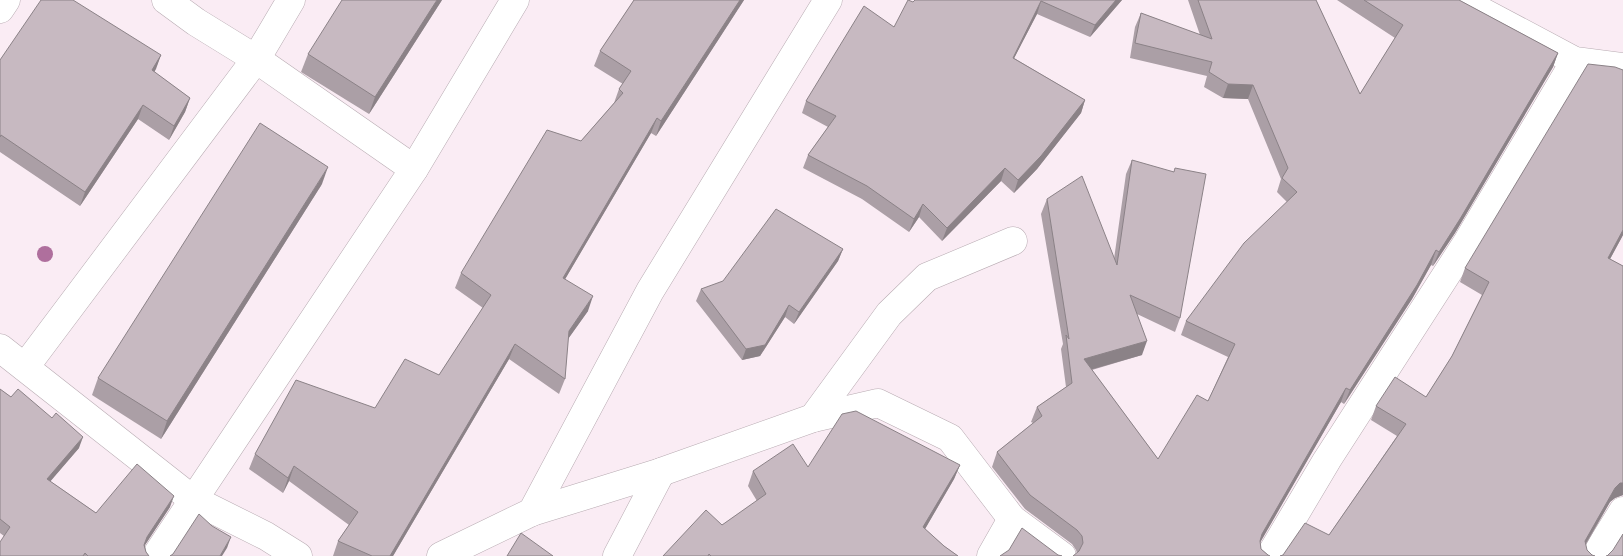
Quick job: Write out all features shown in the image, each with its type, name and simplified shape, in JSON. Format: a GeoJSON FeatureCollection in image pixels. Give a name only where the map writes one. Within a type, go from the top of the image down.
{"type":"FeatureCollection","features":[{"type":"Feature","properties":{"kind":"street"},"geometry":{"type":"LineString","coordinates":[[0,8],[6,0]]}},
{"type":"Feature","properties":{"kind":"street"},"geometry":{"type":"LineString","coordinates":[[166,0],[196,22],[256,59],[414,169]]}},
{"type":"Feature","properties":{"kind":"street"},"geometry":{"type":"LineString","coordinates":[[25,367],[256,59],[291,0]]}},
{"type":"Feature","properties":{"kind":"street"},"geometry":{"type":"LineString","coordinates":[[156,556],[192,499],[414,169],[516,0]]}},
{"type":"Feature","properties":{"kind":"street"},"geometry":{"type":"LineString","coordinates":[[532,512],[650,291],[828,0]]}},
{"type":"Feature","properties":{"kind":"street"},"geometry":{"type":"LineString","coordinates":[[1460,0],[1575,61],[1623,67]]}},
{"type":"Feature","properties":{"kind":"street"},"geometry":{"type":"LineString","coordinates":[[1270,556],[1327,460],[1468,241],[1575,61]]}},
{"type":"Feature","properties":{"kind":"street"},"geometry":{"type":"LineString","coordinates":[[813,418],[889,314],[927,277],[1013,241]]}},
{"type":"Feature","properties":{"kind":"street"},"geometry":{"type":"LineString","coordinates":[[0,348],[192,499],[266,536],[298,556]]}},
{"type":"Feature","properties":{"kind":"street"},"geometry":{"type":"LineString","coordinates":[[440,556],[532,512],[660,472],[813,418],[878,403],[950,438],[1012,519],[1062,556]]}},
{"type":"Feature","properties":{"kind":"street"},"geometry":{"type":"LineString","coordinates":[[617,556],[660,472]]}},
{"type":"Feature","properties":{"kind":"street"},"geometry":{"type":"LineString","coordinates":[[1595,556],[1623,511]]}},
{"type":"Feature","properties":{"kind":"street"},"geometry":{"type":"LineString","coordinates":[[991,556],[1012,519]]}},
{"type":"Feature","properties":{"kind":"building"},"geometry":{"type":"Polygon","coordinates":[[[41,0],[73,0],[161,55],[152,70],[190,98],[174,126],[143,105],[85,192],[1,135],[0,137],[0,60],[41,0]]]}},
{"type":"Feature","properties":{"kind":"building"},"geometry":{"type":"Polygon","coordinates":[[[342,0],[437,0],[375,97],[308,54],[342,0]]]}},
{"type":"Feature","properties":{"kind":"building"},"geometry":{"type":"Polygon","coordinates":[[[634,0],[740,0],[661,121],[657,118],[563,278],[593,296],[569,331],[565,379],[515,344],[390,556],[372,556],[338,541],[358,512],[294,466],[288,478],[255,454],[296,380],[375,408],[405,359],[439,375],[491,295],[461,273],[547,130],[581,141],[623,93],[619,89],[631,71],[600,51],[634,0]]]}},
{"type":"Feature","properties":{"kind":"building"},"geometry":{"type":"Polygon","coordinates":[[[908,0],[913,2],[915,0],[1116,0],[1095,25],[1041,1],[1013,58],[1085,100],[1041,156],[1018,180],[1005,168],[947,228],[923,204],[914,219],[867,186],[808,155],[836,116],[806,101],[864,6],[894,27],[908,0]]]}},
{"type":"Feature","properties":{"kind":"building"},"geometry":{"type":"Polygon","coordinates":[[[1198,0],[1316,0],[1360,94],[1403,25],[1364,0],[1459,0],[1558,53],[1460,219],[1439,252],[1436,250],[1417,285],[1350,390],[1346,388],[1262,534],[1260,541],[1261,549],[1270,556],[1073,556],[1079,551],[1083,543],[1082,536],[1077,530],[1030,495],[997,452],[1042,416],[1037,407],[1072,383],[1066,335],[1069,339],[1047,199],[1082,176],[1117,265],[1132,160],[1174,172],[1175,168],[1206,174],[1180,318],[1130,295],[1147,341],[1084,359],[1158,459],[1197,395],[1208,401],[1235,344],[1186,321],[1244,243],[1297,192],[1282,178],[1288,168],[1253,85],[1228,84],[1209,72],[1212,62],[1135,43],[1141,13],[1212,39],[1198,0]]]}},
{"type":"Feature","properties":{"kind":"building"},"geometry":{"type":"Polygon","coordinates":[[[1588,64],[1615,67],[1623,70],[1623,230],[1608,258],[1623,266],[1623,483],[1620,483],[1615,488],[1585,541],[1587,550],[1595,556],[1280,556],[1283,555],[1305,523],[1329,535],[1406,424],[1376,406],[1395,377],[1426,397],[1452,356],[1489,282],[1465,268],[1588,64]]]}},
{"type":"Feature","properties":{"kind":"building"},"geometry":{"type":"Polygon","coordinates":[[[260,123],[328,167],[167,421],[98,378],[260,123]]]}},
{"type":"Feature","properties":{"kind":"building"},"geometry":{"type":"Polygon","coordinates":[[[776,209],[843,249],[799,312],[789,305],[765,345],[746,349],[701,289],[723,281],[776,209]]]}},
{"type":"Feature","properties":{"kind":"building"},"geometry":{"type":"Polygon","coordinates":[[[0,389],[11,397],[18,389],[52,418],[56,413],[83,437],[47,479],[96,513],[137,464],[174,496],[147,537],[144,545],[149,556],[88,556],[85,553],[83,556],[0,556],[0,542],[10,527],[0,519],[0,389]]]}},
{"type":"Feature","properties":{"kind":"building"},"geometry":{"type":"Polygon","coordinates":[[[856,411],[960,465],[923,527],[958,556],[711,556],[709,554],[708,556],[663,556],[706,510],[722,525],[766,494],[753,471],[793,444],[808,467],[842,414],[856,411]]]}},
{"type":"Feature","properties":{"kind":"building"},"geometry":{"type":"Polygon","coordinates":[[[199,514],[212,526],[231,537],[220,556],[170,556],[173,554],[199,514]]]}},
{"type":"Feature","properties":{"kind":"building"},"geometry":{"type":"Polygon","coordinates":[[[1022,528],[1062,556],[1000,556],[1009,550],[1022,528]]]}},
{"type":"Feature","properties":{"kind":"building"},"geometry":{"type":"Polygon","coordinates":[[[521,533],[553,556],[507,556],[521,533]]]}},
{"type":"Feature","properties":{"kind":"building"},"geometry":{"type":"Polygon","coordinates":[[[1623,534],[1623,556],[1607,556],[1613,550],[1623,534]]]}}]}
